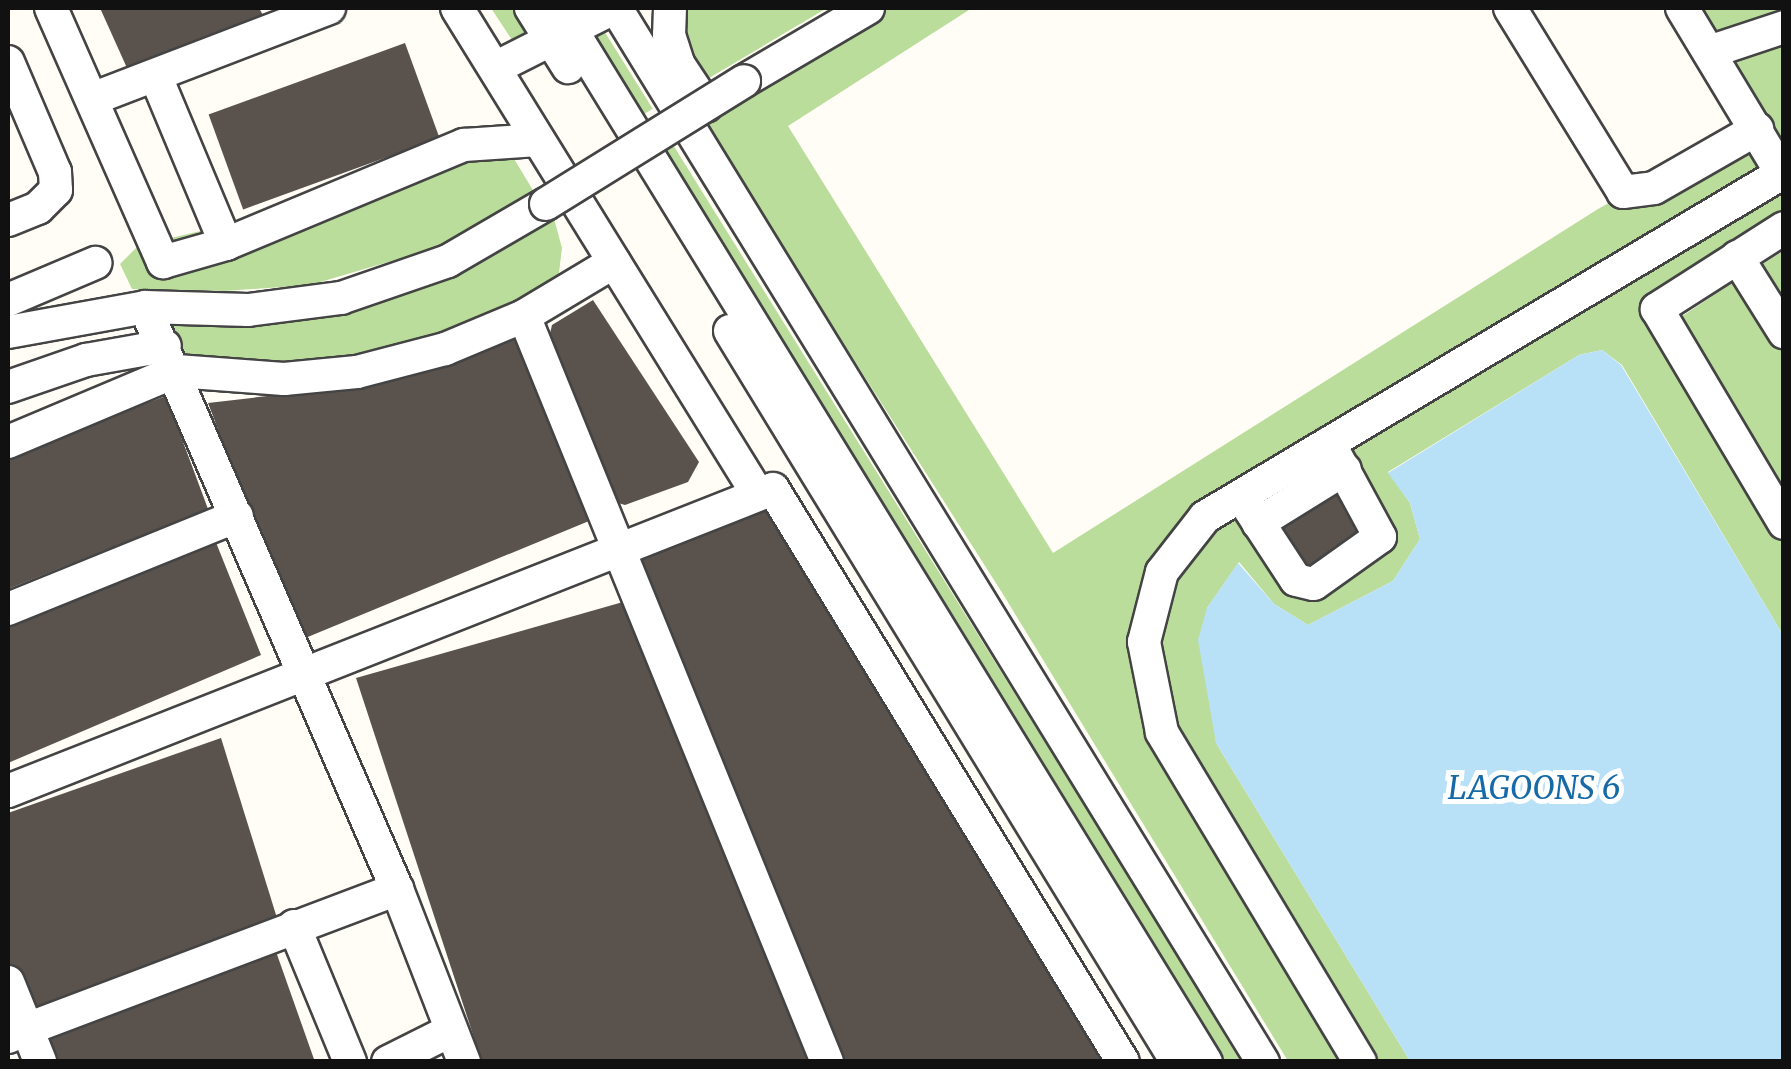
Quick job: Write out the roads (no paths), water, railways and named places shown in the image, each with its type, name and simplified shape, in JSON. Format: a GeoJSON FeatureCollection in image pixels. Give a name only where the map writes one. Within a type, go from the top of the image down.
{"type":"FeatureCollection","features":[{"type":"Feature","properties":{"kind":"street"},"geometry":{"type":"LineString","coordinates":[[51,8],[163,262],[226,244],[446,151],[476,142],[538,140]]}},
{"type":"Feature","properties":{"kind":"street"},"geometry":{"type":"LineString","coordinates":[[92,99],[156,77],[291,15],[329,8]]}},
{"type":"Feature","properties":{"kind":"street"},"geometry":{"type":"LineString","coordinates":[[457,8],[758,492]]}},
{"type":"Feature","properties":{"kind":"street"},"geometry":{"type":"LineString","coordinates":[[531,8],[560,25],[1206,1062]]}},
{"type":"Feature","properties":{"kind":"street"},"geometry":{"type":"LineString","coordinates":[[495,68],[560,25],[615,8],[1264,1062]]}},
{"type":"Feature","properties":{"kind":"street"},"geometry":{"type":"LineString","coordinates":[[670,8],[669,35],[679,65],[706,106]]}},
{"type":"Feature","properties":{"kind":"street"},"geometry":{"type":"LineString","coordinates":[[8,332],[145,306],[248,310],[341,298],[448,262],[868,8]]}},
{"type":"Feature","properties":{"kind":"street"},"geometry":{"type":"LineString","coordinates":[[1510,8],[1623,192],[1654,188],[1757,129]]}},
{"type":"Feature","properties":{"kind":"street"},"geometry":{"type":"LineString","coordinates":[[1360,1062],[1267,913],[1162,732],[1144,642],[1162,572],[1205,518],[1249,509],[1783,174],[1682,8]]}},
{"type":"Feature","properties":{"kind":"street"},"geometry":{"type":"LineString","coordinates":[[560,25],[1177,1062]]}},
{"type":"Feature","properties":{"kind":"street"},"geometry":{"type":"LineString","coordinates":[[1710,52],[1784,27]]}},
{"type":"Feature","properties":{"kind":"street"},"geometry":{"type":"LineString","coordinates":[[8,62],[55,172],[56,190],[38,208],[8,220]]}},
{"type":"Feature","properties":{"kind":"street"},"geometry":{"type":"LineString","coordinates":[[156,77],[226,244]]}},
{"type":"Feature","properties":{"kind":"street"},"geometry":{"type":"LineString","coordinates":[[1784,228],[1657,309],[1784,523]]}},
{"type":"Feature","properties":{"kind":"street"},"geometry":{"type":"LineString","coordinates":[[1737,257],[1784,332]]}},
{"type":"Feature","properties":{"kind":"street"},"geometry":{"type":"LineString","coordinates":[[8,387],[86,360],[171,358],[284,380],[357,372],[445,349],[524,316],[614,262]]}},
{"type":"Feature","properties":{"kind":"street"},"geometry":{"type":"LineString","coordinates":[[8,300],[94,263]]}},
{"type":"Feature","properties":{"kind":"street"},"geometry":{"type":"LineString","coordinates":[[145,306],[171,358],[397,890],[448,1032],[464,1062]]}},
{"type":"Feature","properties":{"kind":"street"},"geometry":{"type":"LineString","coordinates":[[524,316],[827,1062]]}},
{"type":"Feature","properties":{"kind":"street"},"geometry":{"type":"LineString","coordinates":[[8,442],[171,358]]}},
{"type":"Feature","properties":{"kind":"street"},"geometry":{"type":"LineString","coordinates":[[1249,509],[1296,580],[1314,584],[1380,537],[1337,456]]}},
{"type":"Feature","properties":{"kind":"street"},"geometry":{"type":"LineString","coordinates":[[8,791],[770,488],[778,494],[1123,1062]]}},
{"type":"Feature","properties":{"kind":"street"},"geometry":{"type":"LineString","coordinates":[[8,608],[237,516]]}},
{"type":"Feature","properties":{"kind":"street"},"geometry":{"type":"LineString","coordinates":[[17,1033],[397,890]]}},
{"type":"Feature","properties":{"kind":"street"},"geometry":{"type":"LineString","coordinates":[[294,926],[350,1062]]}},
{"type":"Feature","properties":{"kind":"street"},"geometry":{"type":"LineString","coordinates":[[8,982],[17,1033],[40,1062]]}},
{"type":"Feature","properties":{"kind":"street"},"geometry":{"type":"LineString","coordinates":[[388,1062],[448,1032]]}},
{"type":"Feature","properties":{"kind":"water","name":"LAGOONS 6"},"geometry":{"type":"Polygon","coordinates":[[[1602,350],[1621,365],[1783,635],[1783,1061],[1410,1061],[1216,743],[1198,640],[1207,608],[1238,563],[1274,604],[1308,625],[1393,581],[1420,539],[1410,503],[1388,473],[1579,355],[1602,350]]]}}]}
